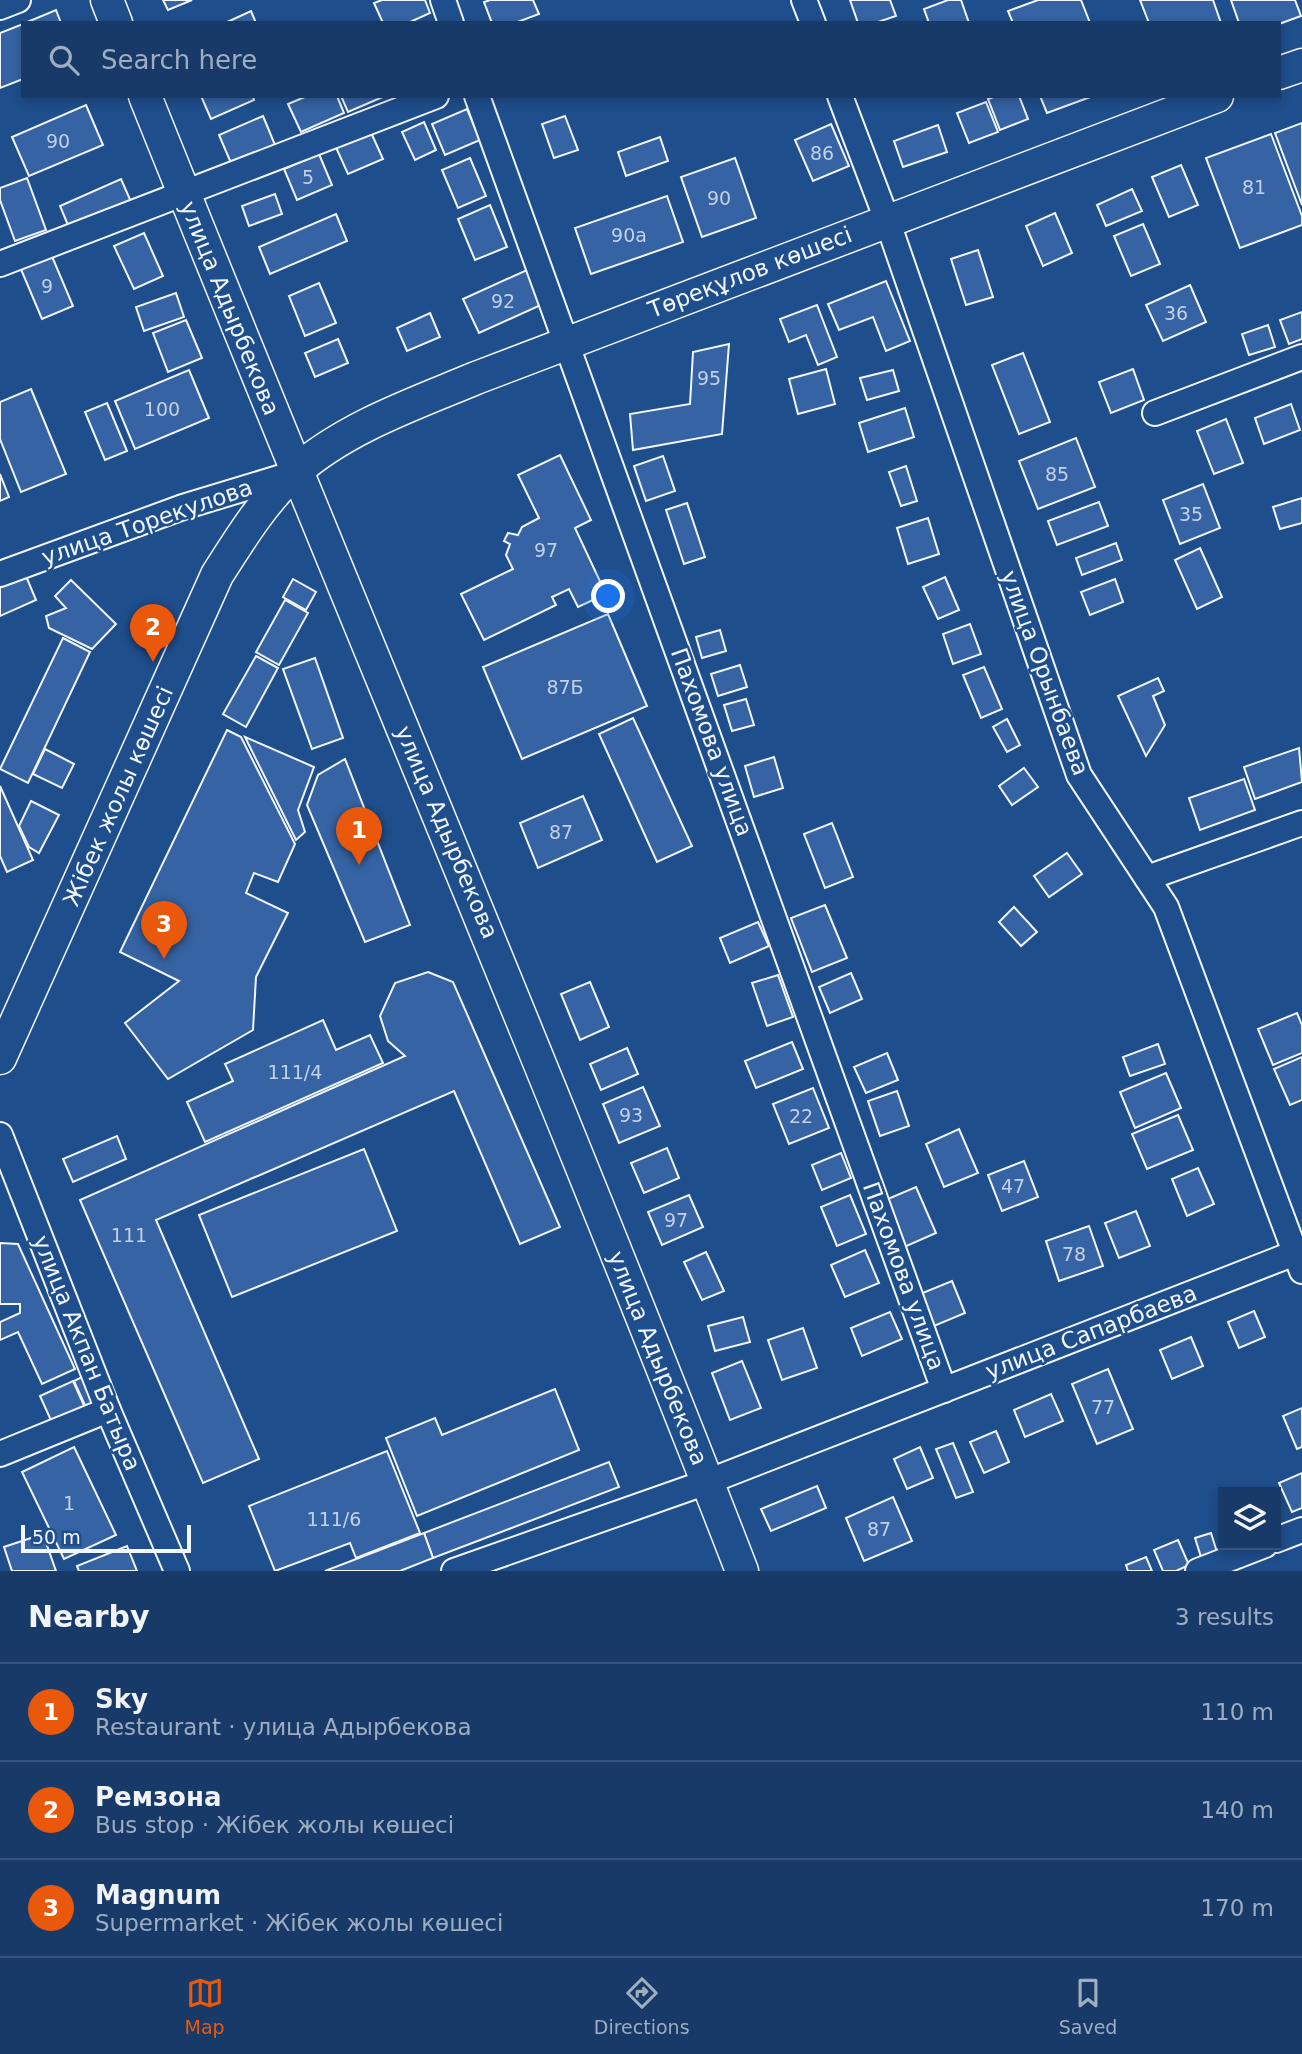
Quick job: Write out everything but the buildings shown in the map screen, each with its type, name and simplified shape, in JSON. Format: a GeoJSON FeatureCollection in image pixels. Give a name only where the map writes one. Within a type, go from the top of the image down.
{"type":"FeatureCollection","features":[{"type":"Feature","properties":{"kind":"main road"},"geometry":{"type":"LineString","coordinates":[[107,0],[115,21]]}},
{"type":"Feature","properties":{"kind":"main road"},"geometry":{"type":"LineString","coordinates":[[1281,72],[1302,65]]}},
{"type":"Feature","properties":{"kind":"main road","name":"улица Адырбекова"},"geometry":{"type":"LineString","coordinates":[[146,98],[295,472],[485,923],[742,1571]]}},
{"type":"Feature","properties":{"kind":"main road","name":"Төреқұлов көшесі"},"geometry":{"type":"LineString","coordinates":[[295,472],[339,441],[376,420],[568,342],[1212,98]]}},
{"type":"Feature","properties":{"kind":"main road","name":"Жібек жолы көшесі"},"geometry":{"type":"LineString","coordinates":[[0,1058],[217,575],[265,505],[295,472]]}},
{"type":"Feature","properties":{"kind":"street"},"geometry":{"type":"LineString","coordinates":[[0,7],[18,0]]}},
{"type":"Feature","properties":{"kind":"street"},"geometry":{"type":"LineString","coordinates":[[443,0],[450,21]]}},
{"type":"Feature","properties":{"kind":"street"},"geometry":{"type":"LineString","coordinates":[[804,0],[812,21]]}},
{"type":"Feature","properties":{"kind":"street"},"geometry":{"type":"LineString","coordinates":[[0,264],[431,98]]}},
{"type":"Feature","properties":{"kind":"street","name":"Пахомова улица"},"geometry":{"type":"LineString","coordinates":[[478,98],[944,1390]]}},
{"type":"Feature","properties":{"kind":"street","name":"улица Орынбаева"},"geometry":{"type":"LineString","coordinates":[[842,98],[887,220],[1079,775],[1166,907],[1298,1262]]}},
{"type":"Feature","properties":{"kind":"street"},"geometry":{"type":"LineString","coordinates":[[1155,413],[1302,357]]}},
{"type":"Feature","properties":{"kind":"street","name":"улица Торекулова"},"geometry":{"type":"LineString","coordinates":[[0,574],[183,507],[295,472]]}},
{"type":"Feature","properties":{"kind":"street"},"geometry":{"type":"LineString","coordinates":[[1147,878],[1302,823]]}},
{"type":"Feature","properties":{"kind":"street","name":"улица Акпан Батыра"},"geometry":{"type":"LineString","coordinates":[[0,1135],[108,1410],[177,1571]]}},
{"type":"Feature","properties":{"kind":"street","name":"улица Сапарбаева"},"geometry":{"type":"LineString","coordinates":[[454,1571],[707,1482],[944,1390],[1298,1262]]}},
{"type":"Feature","properties":{"kind":"street"},"geometry":{"type":"LineString","coordinates":[[0,1454],[108,1410]]}},
{"type":"Feature","properties":{"kind":"street"},"geometry":{"type":"LineString","coordinates":[[1281,1538],[1302,1530]]}},
{"type":"Feature","properties":{"kind":"street"},"geometry":{"type":"LineString","coordinates":[[1198,1571],[1252,1550]]}},
{"type":"Feature","properties":{"kind":"place","name":"Ремзона"},"geometry":{"type":"Point","coordinates":[153,662]}},
{"type":"Feature","properties":{"kind":"place","name":"Sky"},"geometry":{"type":"Point","coordinates":[359,865]}},
{"type":"Feature","properties":{"kind":"place","name":"Magnum"},"geometry":{"type":"Point","coordinates":[164,959]}}]}
